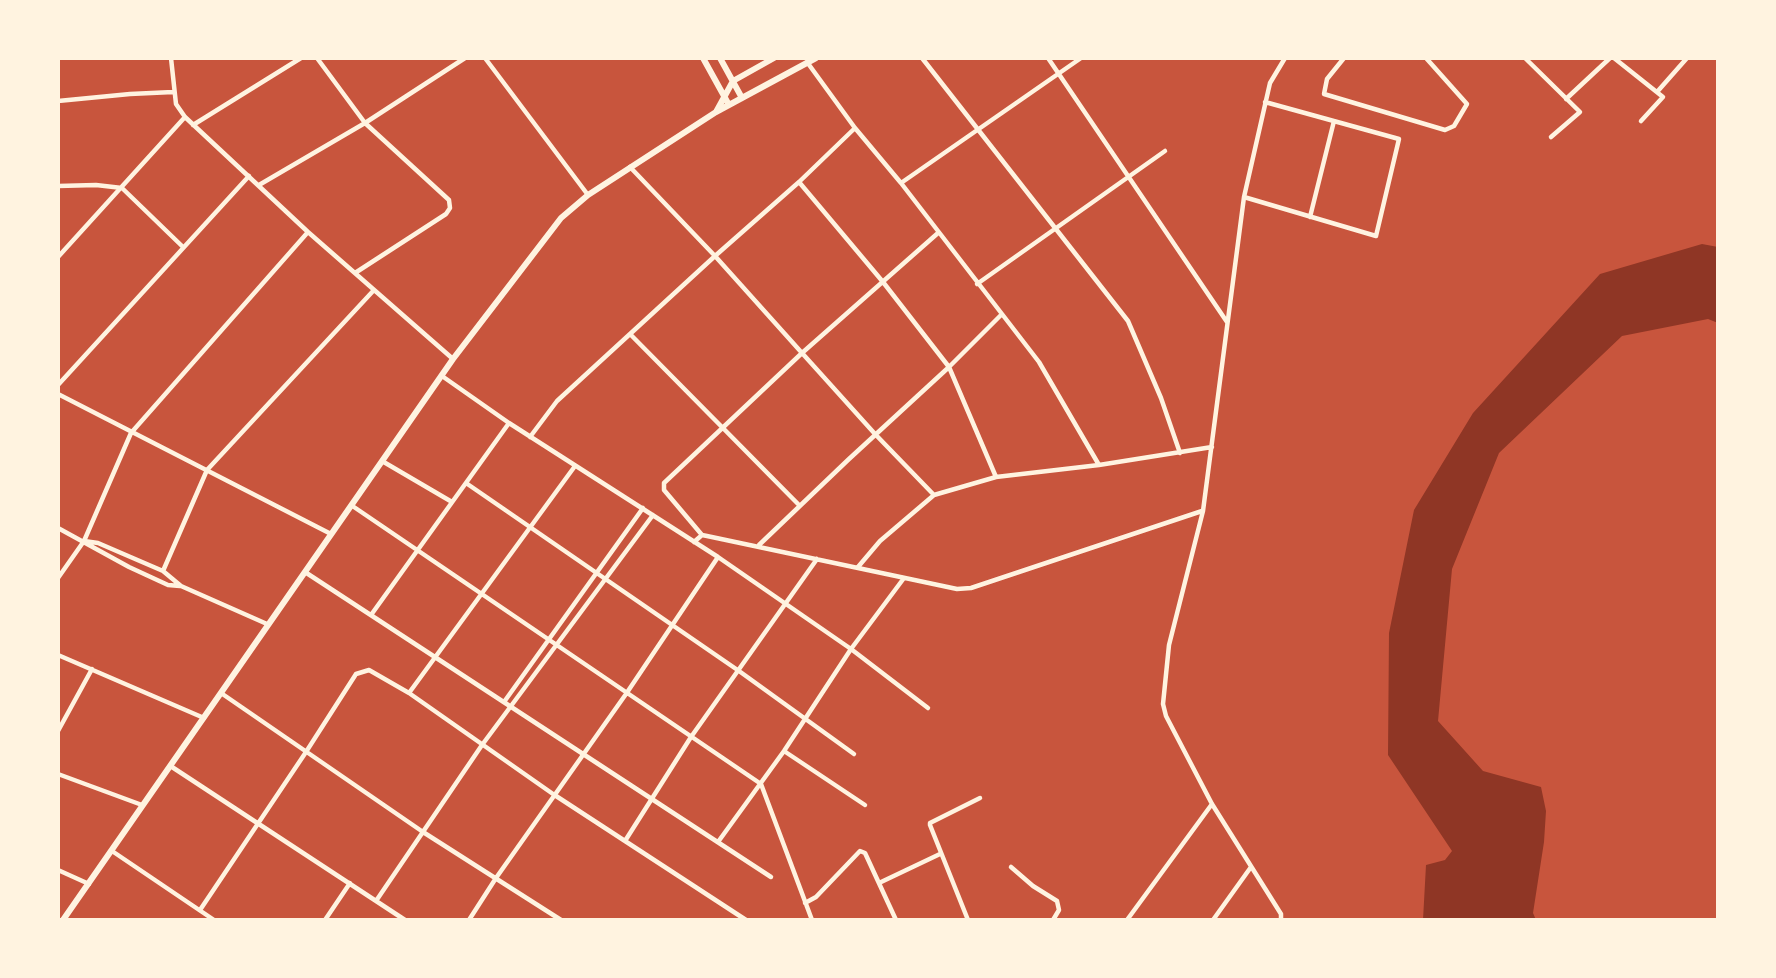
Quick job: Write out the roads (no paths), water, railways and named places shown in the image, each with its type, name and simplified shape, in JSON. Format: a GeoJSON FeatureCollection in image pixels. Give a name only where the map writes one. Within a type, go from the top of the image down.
{"type":"FeatureCollection","features":[{"type":"Feature","properties":{"kind":"main road"},"geometry":{"type":"LineString","coordinates":[[703,58],[729,106]]}},
{"type":"Feature","properties":{"kind":"main road"},"geometry":{"type":"LineString","coordinates":[[720,58],[742,98]]}},
{"type":"Feature","properties":{"kind":"main road"},"geometry":{"type":"LineString","coordinates":[[716,112],[733,81],[774,58]]}},
{"type":"Feature","properties":{"kind":"main road"},"geometry":{"type":"LineString","coordinates":[[63,920],[453,359],[561,218],[588,195],[716,112],[816,58]]}},
{"type":"Feature","properties":{"kind":"street"},"geometry":{"type":"LineString","coordinates":[[171,58],[173,92],[176,104],[185,117],[308,232],[453,359]]}},
{"type":"Feature","properties":{"kind":"street"},"geometry":{"type":"LineString","coordinates":[[193,125],[301,58]]}},
{"type":"Feature","properties":{"kind":"street"},"geometry":{"type":"LineString","coordinates":[[317,58],[365,123],[449,200],[450,208],[446,214],[355,273]]}},
{"type":"Feature","properties":{"kind":"street"},"geometry":{"type":"LineString","coordinates":[[259,185],[365,123],[465,58]]}},
{"type":"Feature","properties":{"kind":"street"},"geometry":{"type":"LineString","coordinates":[[485,58],[588,195]]}},
{"type":"Feature","properties":{"kind":"street"},"geometry":{"type":"LineString","coordinates":[[922,58],[1128,321],[1161,398],[1180,453]]}},
{"type":"Feature","properties":{"kind":"street"},"geometry":{"type":"LineString","coordinates":[[1048,58],[1227,323]]}},
{"type":"Feature","properties":{"kind":"street"},"geometry":{"type":"LineString","coordinates":[[901,183],[1081,58]]}},
{"type":"Feature","properties":{"kind":"street"},"geometry":{"type":"LineString","coordinates":[[1281,920],[1282,914],[1212,804],[1166,716],[1163,704],[1169,646],[1203,511],[1244,197],[1270,83],[1285,58]]}},
{"type":"Feature","properties":{"kind":"street"},"geometry":{"type":"LineString","coordinates":[[1344,58],[1327,79],[1324,94],[1445,130],[1454,126],[1467,104],[1426,58]]}},
{"type":"Feature","properties":{"kind":"street"},"geometry":{"type":"LineString","coordinates":[[1525,58],[1580,113],[1551,137]]}},
{"type":"Feature","properties":{"kind":"street"},"geometry":{"type":"LineString","coordinates":[[1566,99],[1612,58],[1663,97],[1641,121]]}},
{"type":"Feature","properties":{"kind":"street"},"geometry":{"type":"LineString","coordinates":[[1657,92],[1686,58]]}},
{"type":"Feature","properties":{"kind":"street"},"geometry":{"type":"LineString","coordinates":[[807,62],[855,128],[901,183],[1039,362],[1099,465]]}},
{"type":"Feature","properties":{"kind":"street"},"geometry":{"type":"LineString","coordinates":[[58,102],[173,92]]}},
{"type":"Feature","properties":{"kind":"street"},"geometry":{"type":"LineString","coordinates":[[1244,197],[1376,236],[1399,139],[1265,102]]}},
{"type":"Feature","properties":{"kind":"street"},"geometry":{"type":"LineString","coordinates":[[58,257],[185,117]]}},
{"type":"Feature","properties":{"kind":"street"},"geometry":{"type":"LineString","coordinates":[[1310,217],[1334,121]]}},
{"type":"Feature","properties":{"kind":"street"},"geometry":{"type":"LineString","coordinates":[[530,436],[551,408],[855,128]]}},
{"type":"Feature","properties":{"kind":"street"},"geometry":{"type":"LineString","coordinates":[[977,284],[1165,151]]}},
{"type":"Feature","properties":{"kind":"street"},"geometry":{"type":"LineString","coordinates":[[630,167],[934,495]]}},
{"type":"Feature","properties":{"kind":"street"},"geometry":{"type":"LineString","coordinates":[[58,385],[249,176]]}},
{"type":"Feature","properties":{"kind":"street"},"geometry":{"type":"LineString","coordinates":[[799,182],[883,282],[949,367],[996,477]]}},
{"type":"Feature","properties":{"kind":"street"},"geometry":{"type":"LineString","coordinates":[[58,186],[96,185],[122,188],[183,247]]}},
{"type":"Feature","properties":{"kind":"street"},"geometry":{"type":"LineString","coordinates":[[58,578],[84,541],[131,433],[308,232]]}},
{"type":"Feature","properties":{"kind":"street"},"geometry":{"type":"LineString","coordinates":[[938,233],[802,353],[663,486],[702,535],[956,589],[971,588],[1203,511]]}},
{"type":"Feature","properties":{"kind":"street"},"geometry":{"type":"LineString","coordinates":[[163,571],[207,470],[374,290]]}},
{"type":"Feature","properties":{"kind":"street"},"geometry":{"type":"LineString","coordinates":[[759,546],[1001,315]]}},
{"type":"Feature","properties":{"kind":"street"},"geometry":{"type":"LineString","coordinates":[[630,334],[800,506]]}},
{"type":"Feature","properties":{"kind":"street"},"geometry":{"type":"LineString","coordinates":[[442,376],[509,423],[718,557],[851,649],[928,708]]}},
{"type":"Feature","properties":{"kind":"street"},"geometry":{"type":"LineString","coordinates":[[58,394],[331,534]]}},
{"type":"Feature","properties":{"kind":"street"},"geometry":{"type":"LineString","coordinates":[[371,615],[509,423]]}},
{"type":"Feature","properties":{"kind":"street"},"geometry":{"type":"LineString","coordinates":[[858,567],[880,541],[934,495],[996,477],[1099,465],[1212,447]]}},
{"type":"Feature","properties":{"kind":"street"},"geometry":{"type":"LineString","coordinates":[[382,461],[452,502]]}},
{"type":"Feature","properties":{"kind":"street"},"geometry":{"type":"LineString","coordinates":[[409,693],[575,466]]}},
{"type":"Feature","properties":{"kind":"street"},"geometry":{"type":"LineString","coordinates":[[466,483],[739,671],[854,754]]}},
{"type":"Feature","properties":{"kind":"street"},"geometry":{"type":"LineString","coordinates":[[351,505],[761,784],[811,920]]}},
{"type":"Feature","properties":{"kind":"street"},"geometry":{"type":"LineString","coordinates":[[504,702],[643,508]]}},
{"type":"Feature","properties":{"kind":"street"},"geometry":{"type":"LineString","coordinates":[[376,901],[482,745],[653,515]]}},
{"type":"Feature","properties":{"kind":"street"},"geometry":{"type":"LineString","coordinates":[[58,528],[159,581],[181,586],[267,624]]}},
{"type":"Feature","properties":{"kind":"street"},"geometry":{"type":"LineString","coordinates":[[694,541],[702,535]]}},
{"type":"Feature","properties":{"kind":"street"},"geometry":{"type":"LineString","coordinates":[[84,541],[98,542],[163,571],[181,586]]}},
{"type":"Feature","properties":{"kind":"street"},"geometry":{"type":"LineString","coordinates":[[469,920],[718,557]]}},
{"type":"Feature","properties":{"kind":"street"},"geometry":{"type":"LineString","coordinates":[[625,841],[691,737],[817,558]]}},
{"type":"Feature","properties":{"kind":"street"},"geometry":{"type":"LineString","coordinates":[[305,572],[771,877]]}},
{"type":"Feature","properties":{"kind":"street"},"geometry":{"type":"LineString","coordinates":[[718,842],[784,751],[851,649],[904,578]]}},
{"type":"Feature","properties":{"kind":"street"},"geometry":{"type":"LineString","coordinates":[[58,655],[204,718]]}},
{"type":"Feature","properties":{"kind":"street"},"geometry":{"type":"LineString","coordinates":[[58,731],[92,669]]}},
{"type":"Feature","properties":{"kind":"street"},"geometry":{"type":"LineString","coordinates":[[200,911],[356,674],[369,670],[409,693],[553,794],[746,920]]}},
{"type":"Feature","properties":{"kind":"street"},"geometry":{"type":"LineString","coordinates":[[221,693],[423,832],[561,920]]}},
{"type":"Feature","properties":{"kind":"street"},"geometry":{"type":"LineString","coordinates":[[784,751],[865,805]]}},
{"type":"Feature","properties":{"kind":"street"},"geometry":{"type":"LineString","coordinates":[[172,766],[405,920]]}},
{"type":"Feature","properties":{"kind":"street"},"geometry":{"type":"LineString","coordinates":[[58,774],[144,806]]}},
{"type":"Feature","properties":{"kind":"street"},"geometry":{"type":"LineString","coordinates":[[968,920],[930,830],[930,823],[980,798]]}},
{"type":"Feature","properties":{"kind":"street"},"geometry":{"type":"LineString","coordinates":[[1129,920],[1212,804]]}},
{"type":"Feature","properties":{"kind":"street"},"geometry":{"type":"LineString","coordinates":[[112,851],[214,920]]}},
{"type":"Feature","properties":{"kind":"street"},"geometry":{"type":"LineString","coordinates":[[805,903],[816,897],[860,851],[864,853],[880,883],[896,920]]}},
{"type":"Feature","properties":{"kind":"street"},"geometry":{"type":"LineString","coordinates":[[880,883],[940,854]]}},
{"type":"Feature","properties":{"kind":"street"},"geometry":{"type":"LineString","coordinates":[[1011,867],[1033,886],[1057,901],[1059,910],[1053,920]]}},
{"type":"Feature","properties":{"kind":"street"},"geometry":{"type":"LineString","coordinates":[[1213,920],[1251,867]]}},
{"type":"Feature","properties":{"kind":"street"},"geometry":{"type":"LineString","coordinates":[[58,870],[89,884]]}},
{"type":"Feature","properties":{"kind":"street"},"geometry":{"type":"LineString","coordinates":[[325,920],[350,883]]}}]}
